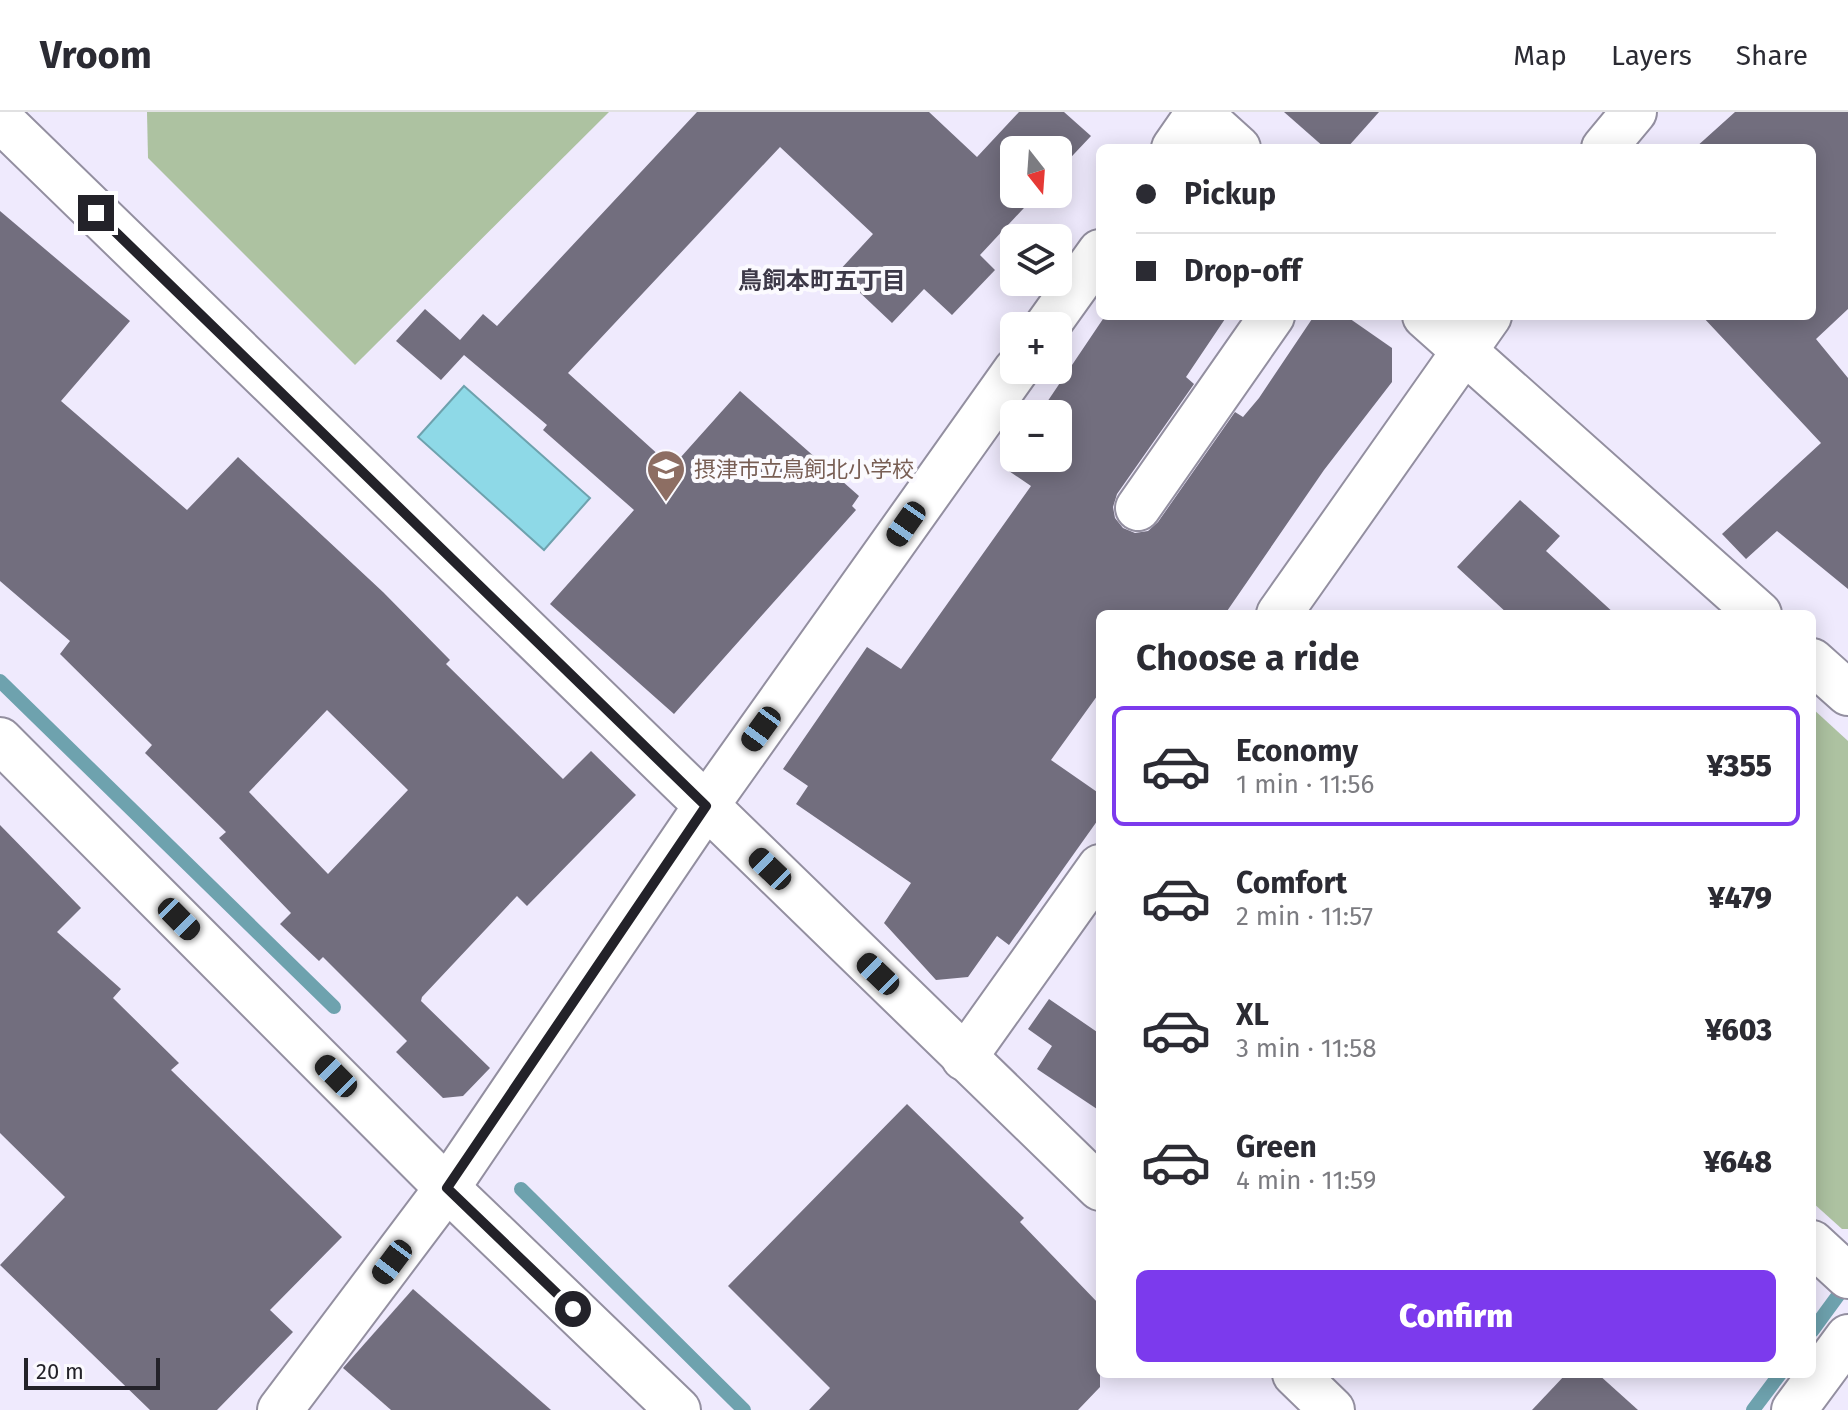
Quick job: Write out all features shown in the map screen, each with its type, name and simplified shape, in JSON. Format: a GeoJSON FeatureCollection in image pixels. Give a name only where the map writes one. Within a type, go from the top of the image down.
{"type":"FeatureCollection","features":[{"type":"Feature","properties":{"kind":"street"},"geometry":{"type":"LineString","coordinates":[[1177,144],[1199,112],[1234,144]]}},
{"type":"Feature","properties":{"kind":"street"},"geometry":{"type":"LineString","coordinates":[[1607,144],[1619,125],[1634,112]]}},
{"type":"Feature","properties":{"kind":"street"},"geometry":{"type":"LineString","coordinates":[[6,122],[1096,1184]]}},
{"type":"Feature","properties":{"kind":"street"},"geometry":{"type":"LineString","coordinates":[[1057,312],[1096,258]]}},
{"type":"Feature","properties":{"kind":"street"},"geometry":{"type":"LineString","coordinates":[[1138,508],[1269,320]]}},
{"type":"Feature","properties":{"kind":"street"},"geometry":{"type":"LineString","coordinates":[[1429,320],[1754,610]]}},
{"type":"Feature","properties":{"kind":"street"},"geometry":{"type":"LineString","coordinates":[[1282,610],[1486,320]]}},
{"type":"Feature","properties":{"kind":"street"},"geometry":{"type":"LineString","coordinates":[[280,1410],[447,1188],[706,806],[1006,384]]}},
{"type":"Feature","properties":{"kind":"street"},"geometry":{"type":"LineString","coordinates":[[1816,665],[1848,693]]}},
{"type":"Feature","properties":{"kind":"street"},"geometry":{"type":"LineString","coordinates":[[0,740],[447,1188],[678,1410]]}},
{"type":"Feature","properties":{"kind":"street"},"geometry":{"type":"LineString","coordinates":[[964,1058],[1096,873]]}},
{"type":"Feature","properties":{"kind":"street"},"geometry":{"type":"LineString","coordinates":[[1816,1247],[1848,1276]]}},
{"type":"Feature","properties":{"kind":"street"},"geometry":{"type":"LineString","coordinates":[[1794,1410],[1848,1337]]}},
{"type":"Feature","properties":{"kind":"street"},"geometry":{"type":"LineString","coordinates":[[1299,1378],[1332,1410]]}},
{"type":"Feature","properties":{"kind":"green space"},"geometry":{"type":"Polygon","coordinates":[[[147,112],[609,112],[355,365],[148,158],[147,112]]]}},
{"type":"Feature","properties":{"kind":"green space"},"geometry":{"type":"Polygon","coordinates":[[[1816,712],[1848,741],[1848,1229],[1842,1229],[1816,1206],[1816,712]]]}},
{"type":"Feature","properties":{"kind":"water"},"geometry":{"type":"Polygon","coordinates":[[[464,386],[590,498],[544,550],[418,437],[464,386]]]}},
{"type":"Feature","properties":{"kind":"building"},"geometry":{"type":"Polygon","coordinates":[[[697,112],[929,112],[977,157],[1019,112],[1064,112],[1091,136],[1072,156],[1072,136],[1000,136],[1000,208],[1024,208],[1009,224],[1000,224],[1000,234],[980,255],[995,270],[952,315],[924,289],[892,323],[838,272],[873,234],[780,147],[568,373],[672,467],[740,391],[859,496],[852,506],[856,510],[674,714],[550,604],[634,510],[543,430],[547,425],[464,355],[441,380],[396,341],[425,309],[460,340],[483,314],[497,326],[697,112]]]}},
{"type":"Feature","properties":{"kind":"building"},"geometry":{"type":"Polygon","coordinates":[[[1284,112],[1379,112],[1351,144],[1320,144],[1284,112]]]}},
{"type":"Feature","properties":{"kind":"building"},"geometry":{"type":"Polygon","coordinates":[[[1735,112],[1848,112],[1848,309],[1816,339],[1848,378],[1848,589],[1777,531],[1746,559],[1722,534],[1821,443],[1706,320],[1816,320],[1816,144],[1699,144],[1735,112]]]}},
{"type":"Feature","properties":{"kind":"building"},"geometry":{"type":"Polygon","coordinates":[[[0,211],[130,321],[61,401],[187,510],[238,457],[383,592],[450,660],[446,664],[563,779],[591,751],[636,795],[527,906],[517,896],[422,997],[421,1001],[490,1068],[463,1096],[443,1098],[396,1052],[407,1041],[323,957],[319,961],[280,924],[291,913],[219,838],[226,832],[145,753],[152,745],[60,654],[70,641],[0,581],[0,211]],[[327,710],[249,792],[328,874],[408,790],[327,710]]]}},
{"type":"Feature","properties":{"kind":"building"},"geometry":{"type":"Polygon","coordinates":[[[1102,320],[1224,320],[1186,377],[1194,384],[1117,494],[1113,507],[1115,518],[1123,528],[1135,533],[1148,531],[1158,522],[1235,412],[1243,417],[1259,398],[1311,320],[1352,320],[1392,348],[1392,382],[1324,470],[1228,610],[1096,610],[1096,698],[1051,760],[1096,791],[1096,823],[1009,945],[997,936],[968,977],[936,980],[884,923],[911,883],[796,804],[808,786],[783,769],[867,647],[901,669],[1031,486],[1010,472],[1072,472],[1072,400],[1048,400],[1059,384],[1072,384],[1072,365],[1102,320]]]}},
{"type":"Feature","properties":{"kind":"building"},"geometry":{"type":"Polygon","coordinates":[[[1520,500],[1560,536],[1546,551],[1611,610],[1504,610],[1457,567],[1520,500]]]}},
{"type":"Feature","properties":{"kind":"building"},"geometry":{"type":"Polygon","coordinates":[[[0,825],[81,908],[57,932],[121,989],[113,998],[179,1063],[171,1070],[342,1237],[270,1310],[293,1332],[217,1410],[150,1410],[0,1265],[65,1197],[0,1133],[0,825]]]}},
{"type":"Feature","properties":{"kind":"building"},"geometry":{"type":"Polygon","coordinates":[[[1049,999],[1096,1031],[1096,1108],[1037,1069],[1052,1046],[1028,1029],[1049,999]]]}},
{"type":"Feature","properties":{"kind":"building"},"geometry":{"type":"Polygon","coordinates":[[[907,1104],[1024,1218],[1020,1222],[1096,1301],[1096,1378],[1100,1378],[1100,1387],[1078,1410],[809,1410],[830,1388],[728,1286],[907,1104]]]}},
{"type":"Feature","properties":{"kind":"building"},"geometry":{"type":"Polygon","coordinates":[[[413,1289],[551,1410],[391,1410],[343,1368],[413,1289]]]}},
{"type":"Feature","properties":{"kind":"building"},"geometry":{"type":"Polygon","coordinates":[[[1562,1378],[1602,1378],[1638,1410],[1532,1410],[1562,1378]]]}},
{"type":"Feature","properties":{"kind":"waterway"},"geometry":{"type":"LineString","coordinates":[[0,681],[334,1007]]}},
{"type":"Feature","properties":{"kind":"waterway"},"geometry":{"type":"LineString","coordinates":[[521,1189],[744,1410]]}},
{"type":"Feature","properties":{"kind":"waterway"},"geometry":{"type":"LineString","coordinates":[[1816,1326],[1848,1282]]}},
{"type":"Feature","properties":{"kind":"waterway"},"geometry":{"type":"LineString","coordinates":[[1753,1410],[1777,1378]]}},
{"type":"Feature","properties":{"kind":"place","name":"摂津市立鳥飼北小学校"},"geometry":{"type":"Point","coordinates":[666,503]}},
{"type":"Feature","properties":{"kind":"district","name":"鳥飼本町五丁目"},"geometry":{"type":"Point","coordinates":[822,281]}},
{"type":"Feature","properties":{"kind":"route"},"geometry":{"type":"LineString","coordinates":[[96,213],[706,806],[447,1188],[573,1309]]}}]}
